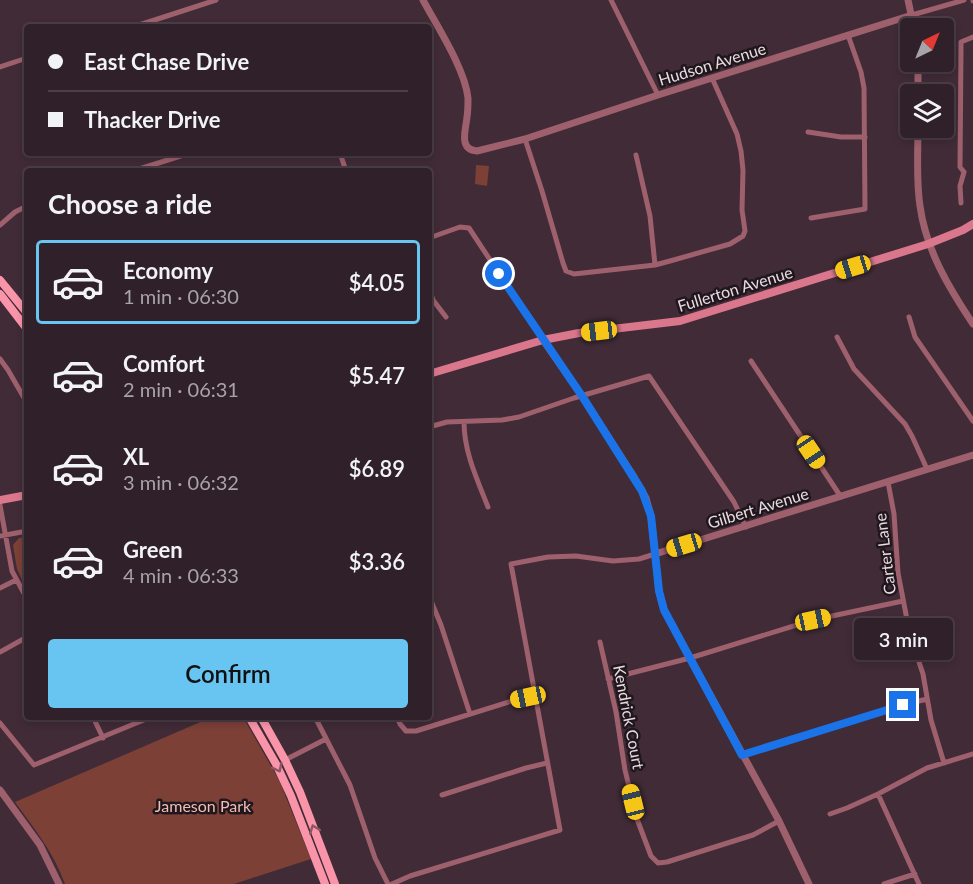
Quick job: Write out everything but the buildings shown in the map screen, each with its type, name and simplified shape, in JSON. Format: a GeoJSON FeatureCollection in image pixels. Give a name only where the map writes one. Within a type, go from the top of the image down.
{"type":"FeatureCollection","features":[{"type":"Feature","properties":{"kind":"main road","name":"Fullerton Avenue"},"geometry":{"type":"LineString","coordinates":[[432,373],[543,339],[680,321],[928,244],[973,224]]}},
{"type":"Feature","properties":{"kind":"main road"},"geometry":{"type":"LineString","coordinates":[[0,280],[24,309]]}},
{"type":"Feature","properties":{"kind":"main road"},"geometry":{"type":"LineString","coordinates":[[0,294],[24,325]]}},
{"type":"Feature","properties":{"kind":"main road"},"geometry":{"type":"LineString","coordinates":[[0,500],[24,496]]}},
{"type":"Feature","properties":{"kind":"main road"},"geometry":{"type":"LineString","coordinates":[[251,720],[291,796],[325,884]]}},
{"type":"Feature","properties":{"kind":"main road"},"geometry":{"type":"LineString","coordinates":[[263,720],[300,792],[335,884]]}},
{"type":"Feature","properties":{"kind":"street"},"geometry":{"type":"LineString","coordinates":[[142,24],[216,0]]}},
{"type":"Feature","properties":{"kind":"street","name":"Hudson Avenue"},"geometry":{"type":"LineString","coordinates":[[423,0],[465,82],[468,116],[464,140],[469,149],[477,152],[525,139],[658,95],[964,0]]}},
{"type":"Feature","properties":{"kind":"street"},"geometry":{"type":"LineString","coordinates":[[611,0],[658,95]]}},
{"type":"Feature","properties":{"kind":"street"},"geometry":{"type":"LineString","coordinates":[[908,0],[912,18]]}},
{"type":"Feature","properties":{"kind":"street"},"geometry":{"type":"LineString","coordinates":[[811,218],[866,209],[864,88],[848,35]]}},
{"type":"Feature","properties":{"kind":"street"},"geometry":{"type":"LineString","coordinates":[[961,202],[960,186],[967,172],[960,166],[961,42],[973,37]]}},
{"type":"Feature","properties":{"kind":"street"},"geometry":{"type":"LineString","coordinates":[[0,67],[24,59]]}},
{"type":"Feature","properties":{"kind":"street"},"geometry":{"type":"LineString","coordinates":[[525,139],[566,270],[574,274],[655,265],[730,244],[743,236],[745,231],[742,210],[741,150],[737,134],[712,78]]}},
{"type":"Feature","properties":{"kind":"street"},"geometry":{"type":"LineString","coordinates":[[808,132],[841,137],[865,137]]}},
{"type":"Feature","properties":{"kind":"street"},"geometry":{"type":"LineString","coordinates":[[918,138],[917,177],[920,208],[928,244],[946,282],[973,324]]}},
{"type":"Feature","properties":{"kind":"street"},"geometry":{"type":"LineString","coordinates":[[636,155],[650,216],[655,265]]}},
{"type":"Feature","properties":{"kind":"street"},"geometry":{"type":"LineString","coordinates":[[142,168],[180,156]]}},
{"type":"Feature","properties":{"kind":"street"},"geometry":{"type":"LineString","coordinates":[[0,225],[24,208]]}},
{"type":"Feature","properties":{"kind":"street"},"geometry":{"type":"LineString","coordinates":[[432,237],[460,228],[469,228],[634,477],[646,498],[651,516],[659,591],[664,610],[779,821],[809,884]]}},
{"type":"Feature","properties":{"kind":"street"},"geometry":{"type":"LineString","coordinates":[[432,297],[446,317]]}},
{"type":"Feature","properties":{"kind":"street"},"geometry":{"type":"LineString","coordinates":[[909,317],[915,337],[973,421]]}},
{"type":"Feature","properties":{"kind":"street"},"geometry":{"type":"LineString","coordinates":[[837,337],[854,369],[905,424],[927,470]]}},
{"type":"Feature","properties":{"kind":"street"},"geometry":{"type":"LineString","coordinates":[[0,359],[2,366],[24,399]]}},
{"type":"Feature","properties":{"kind":"street"},"geometry":{"type":"LineString","coordinates":[[751,361],[841,496]]}},
{"type":"Feature","properties":{"kind":"street"},"geometry":{"type":"LineString","coordinates":[[432,426],[447,422],[502,420],[519,417],[650,376],[734,502],[746,527]]}},
{"type":"Feature","properties":{"kind":"street"},"geometry":{"type":"LineString","coordinates":[[464,422],[464,437],[470,460],[488,507]]}},
{"type":"Feature","properties":{"kind":"street","name":"Gilbert Avenue"},"geometry":{"type":"LineString","coordinates":[[535,695],[511,564],[548,557],[576,556],[613,561],[639,559],[973,455]]}},
{"type":"Feature","properties":{"kind":"street","name":"Carter Lane"},"geometry":{"type":"LineString","coordinates":[[888,482],[894,514],[898,573],[903,601],[910,635],[923,674],[931,720],[944,763]]}},
{"type":"Feature","properties":{"kind":"street"},"geometry":{"type":"LineString","coordinates":[[0,505],[3,535],[12,571],[24,593]]}},
{"type":"Feature","properties":{"kind":"street"},"geometry":{"type":"LineString","coordinates":[[3,535],[24,532]]}},
{"type":"Feature","properties":{"kind":"street"},"geometry":{"type":"LineString","coordinates":[[0,588],[16,580]]}},
{"type":"Feature","properties":{"kind":"street"},"geometry":{"type":"LineString","coordinates":[[608,679],[690,658],[813,620],[903,601]]}},
{"type":"Feature","properties":{"kind":"street"},"geometry":{"type":"LineString","coordinates":[[432,603],[470,714]]}},
{"type":"Feature","properties":{"kind":"street"},"geometry":{"type":"LineString","coordinates":[[0,652],[24,639]]}},
{"type":"Feature","properties":{"kind":"street","name":"Kendrick Court"},"geometry":{"type":"LineString","coordinates":[[600,642],[616,712],[625,770],[637,819],[651,856],[658,863],[667,862],[753,835],[779,821]]}},
{"type":"Feature","properties":{"kind":"street"},"geometry":{"type":"LineString","coordinates":[[316,720],[350,785],[375,858],[390,884],[560,830],[535,695],[416,731],[406,731],[398,720]]}},
{"type":"Feature","properties":{"kind":"street"},"geometry":{"type":"LineString","coordinates":[[742,755],[927,699]]}},
{"type":"Feature","properties":{"kind":"street"},"geometry":{"type":"LineString","coordinates":[[94,720],[103,738]]}},
{"type":"Feature","properties":{"kind":"street"},"geometry":{"type":"LineString","coordinates":[[0,723],[34,765],[144,720]]}},
{"type":"Feature","properties":{"kind":"street"},"geometry":{"type":"LineString","coordinates":[[285,760],[326,739]]}},
{"type":"Feature","properties":{"kind":"street"},"geometry":{"type":"LineString","coordinates":[[830,814],[878,794],[927,768],[973,754]]}},
{"type":"Feature","properties":{"kind":"street"},"geometry":{"type":"LineString","coordinates":[[442,795],[547,763]]}},
{"type":"Feature","properties":{"kind":"street"},"geometry":{"type":"LineString","coordinates":[[0,790],[40,845],[60,884]]}},
{"type":"Feature","properties":{"kind":"street"},"geometry":{"type":"LineString","coordinates":[[878,794],[919,884]]}},
{"type":"Feature","properties":{"kind":"street"},"geometry":{"type":"LineString","coordinates":[[884,884],[915,874]]}},
{"type":"Feature","properties":{"kind":"green space"},"geometry":{"type":"Polygon","coordinates":[[[476,165],[489,166],[487,186],[475,184],[476,165]]]}},
{"type":"Feature","properties":{"kind":"green space"},"geometry":{"type":"Polygon","coordinates":[[[24,537],[24,579],[22,580],[17,569],[13,545],[19,538],[24,537]]]}},
{"type":"Feature","properties":{"kind":"green space","name":"Jameson Park"},"geometry":{"type":"Polygon","coordinates":[[[205,720],[245,720],[279,780],[311,859],[234,884],[65,884],[49,851],[15,802],[205,720]]]}},
{"type":"Feature","properties":{"kind":"route"},"geometry":{"type":"LineString","coordinates":[[499,274],[582,396],[642,491],[651,516],[659,591],[664,610],[742,755],[903,705]]}}]}
